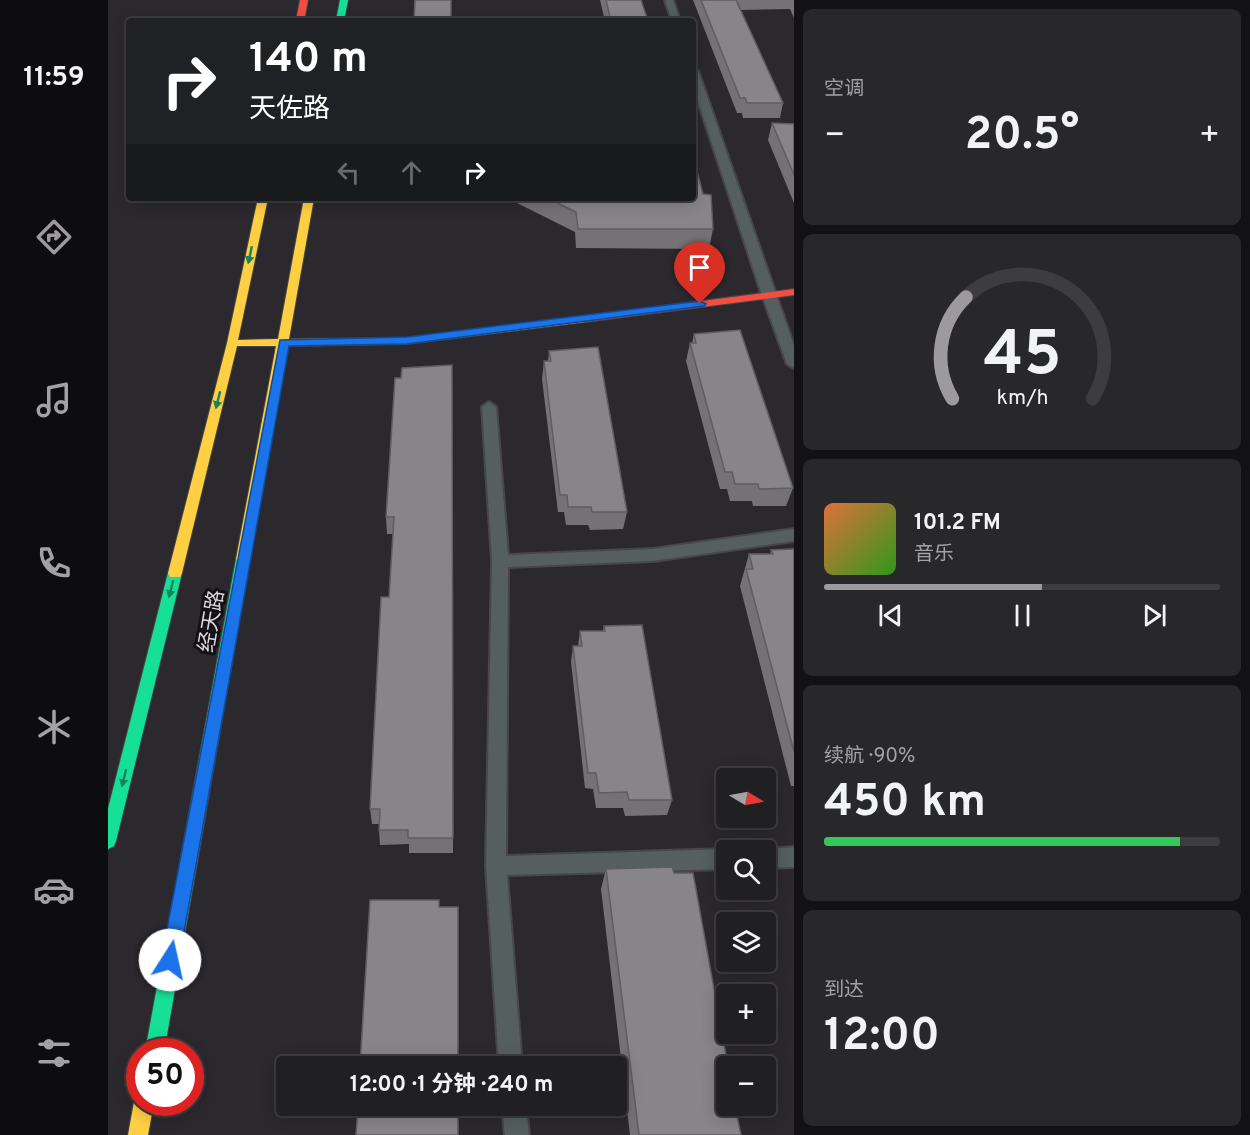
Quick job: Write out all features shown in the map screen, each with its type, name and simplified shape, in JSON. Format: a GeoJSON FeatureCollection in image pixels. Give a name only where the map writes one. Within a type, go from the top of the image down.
{"type":"FeatureCollection","features":[{"type":"Feature","properties":{"kind":"main road"},"geometry":{"type":"LineString","coordinates":[[301,18],[304,0]]}},
{"type":"Feature","properties":{"kind":"main road"},"geometry":{"type":"LineString","coordinates":[[341,18],[344,0]]}},
{"type":"Feature","properties":{"kind":"main road"},"geometry":{"type":"LineString","coordinates":[[108,841],[232,343],[261,201]]}},
{"type":"Feature","properties":{"kind":"main road","name":"经天路"},"geometry":{"type":"LineString","coordinates":[[157,1038],[308,201]]}},
{"type":"Feature","properties":{"kind":"main road"},"geometry":{"type":"LineString","coordinates":[[232,343],[407,340],[794,292]]}},
{"type":"Feature","properties":{"kind":"main road"},"geometry":{"type":"LineString","coordinates":[[138,1135],[141,1116]]}},
{"type":"Feature","properties":{"kind":"lane"},"geometry":{"type":"LineString","coordinates":[[669,0],[675,18]]}},
{"type":"Feature","properties":{"kind":"lane"},"geometry":{"type":"LineString","coordinates":[[696,80],[768,295],[794,364]]}},
{"type":"Feature","properties":{"kind":"lane"},"geometry":{"type":"LineString","coordinates":[[489,407],[500,561],[496,866],[511,1056]]}},
{"type":"Feature","properties":{"kind":"lane"},"geometry":{"type":"LineString","coordinates":[[500,561],[653,555],[794,535]]}},
{"type":"Feature","properties":{"kind":"lane"},"geometry":{"type":"LineString","coordinates":[[776,858],[794,857]]}},
{"type":"Feature","properties":{"kind":"lane"},"geometry":{"type":"LineString","coordinates":[[496,866],[716,859]]}},
{"type":"Feature","properties":{"kind":"lane"},"geometry":{"type":"LineString","coordinates":[[515,1116],[517,1135]]}},
{"type":"Feature","properties":{"kind":"building"},"geometry":{"type":"Polygon","coordinates":[[[415,0],[451,0],[451,18],[414,18],[415,0]]]}},
{"type":"Feature","properties":{"kind":"building"},"geometry":{"type":"Polygon","coordinates":[[[606,0],[641,0],[647,18],[610,18],[606,0]]]}},
{"type":"Feature","properties":{"kind":"building"},"geometry":{"type":"Polygon","coordinates":[[[701,0],[736,0],[783,103],[747,103],[745,98],[740,98],[701,0]]]}},
{"type":"Feature","properties":{"kind":"building"},"geometry":{"type":"Polygon","coordinates":[[[772,123],[794,124],[794,175],[772,123]]]}},
{"type":"Feature","properties":{"kind":"building"},"geometry":{"type":"Polygon","coordinates":[[[696,167],[703,194],[711,195],[713,229],[578,229],[576,212],[553,201],[696,201],[696,167]]]}},
{"type":"Feature","properties":{"kind":"building"},"geometry":{"type":"Polygon","coordinates":[[[740,330],[793,488],[759,489],[758,484],[735,484],[732,472],[725,472],[690,343],[696,343],[694,334],[740,330]]]}},
{"type":"Feature","properties":{"kind":"building"},"geometry":{"type":"Polygon","coordinates":[[[598,347],[627,512],[592,512],[591,507],[568,507],[567,495],[560,495],[544,361],[551,361],[549,351],[598,347]]]}},
{"type":"Feature","properties":{"kind":"building"},"geometry":{"type":"Polygon","coordinates":[[[452,365],[453,838],[408,838],[408,830],[379,830],[380,809],[370,809],[381,597],[389,597],[394,517],[386,517],[395,378],[401,378],[402,368],[452,365]]]}},
{"type":"Feature","properties":{"kind":"building"},"geometry":{"type":"Polygon","coordinates":[[[794,549],[794,752],[746,569],[753,569],[749,554],[773,554],[771,550],[794,549]]]}},
{"type":"Feature","properties":{"kind":"building"},"geometry":{"type":"Polygon","coordinates":[[[642,625],[672,800],[629,800],[627,792],[599,793],[596,773],[588,773],[573,646],[582,646],[580,631],[605,631],[604,626],[642,625]]]}},
{"type":"Feature","properties":{"kind":"building"},"geometry":{"type":"Polygon","coordinates":[[[672,867],[674,873],[693,873],[716,1000],[716,1044],[724,1044],[726,1056],[716,1056],[716,1116],[737,1116],[741,1135],[639,1135],[606,869],[672,867]]]}},
{"type":"Feature","properties":{"kind":"building"},"geometry":{"type":"Polygon","coordinates":[[[370,900],[439,900],[439,907],[458,907],[458,1056],[361,1056],[370,900]]]}},
{"type":"Feature","properties":{"kind":"building"},"geometry":{"type":"Polygon","coordinates":[[[357,1116],[458,1116],[458,1135],[356,1135],[357,1116]]]}},
{"type":"Feature","properties":{"kind":"traffic: fast"},"geometry":{"type":"LineString","coordinates":[[341,18],[344,0]]}},
{"type":"Feature","properties":{"kind":"traffic: fast"},"geometry":{"type":"LineString","coordinates":[[157,1038],[243,559]]}},
{"type":"Feature","properties":{"kind":"traffic: fast"},"geometry":{"type":"LineString","coordinates":[[108,841],[175,573]]}},
{"type":"Feature","properties":{"kind":"traffic: slow"},"geometry":{"type":"LineString","coordinates":[[175,573],[232,343],[262,201]]}},
{"type":"Feature","properties":{"kind":"traffic: slow"},"geometry":{"type":"LineString","coordinates":[[243,559],[308,201]]}},
{"type":"Feature","properties":{"kind":"traffic: slow"},"geometry":{"type":"LineString","coordinates":[[232,343],[407,341],[585,319]]}},
{"type":"Feature","properties":{"kind":"traffic: slow"},"geometry":{"type":"LineString","coordinates":[[138,1135],[141,1116]]}},
{"type":"Feature","properties":{"kind":"traffic: jam"},"geometry":{"type":"LineString","coordinates":[[301,18],[304,0]]}},
{"type":"Feature","properties":{"kind":"traffic: jam"},"geometry":{"type":"LineString","coordinates":[[585,319],[794,292]]}},
{"type":"Feature","properties":{"kind":"route"},"geometry":{"type":"LineString","coordinates":[[170,960],[284,343],[407,340],[700,304]]}}]}
